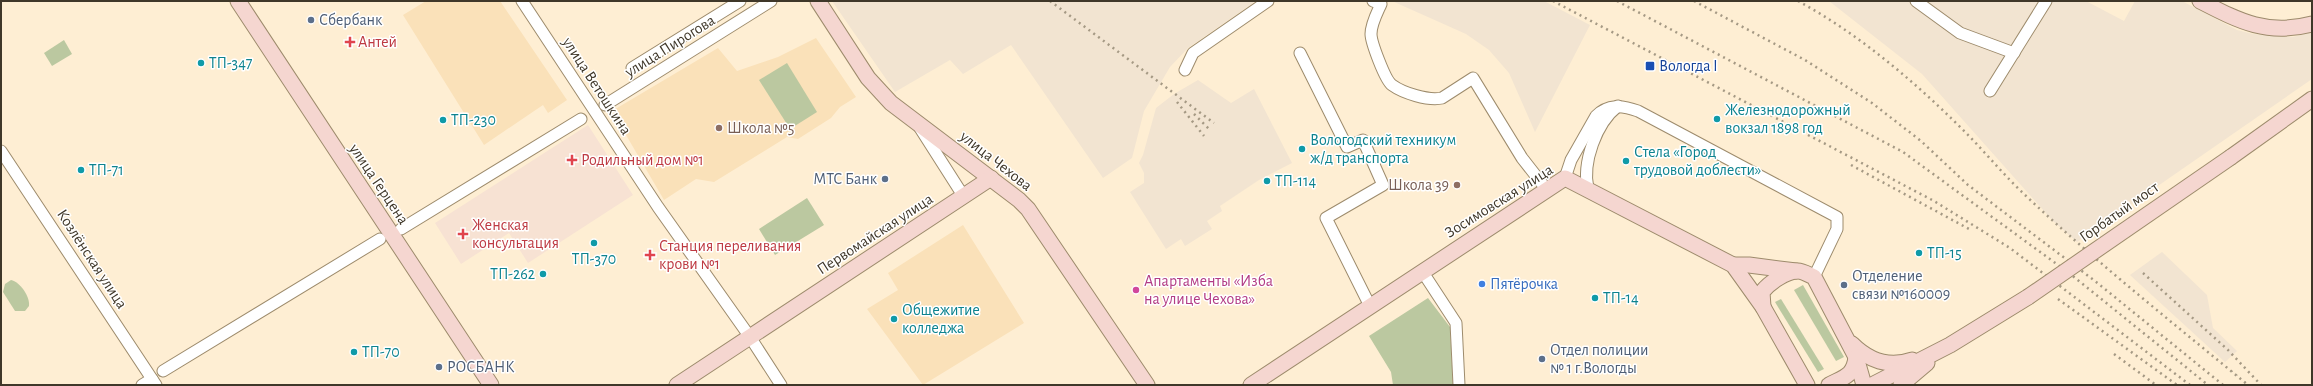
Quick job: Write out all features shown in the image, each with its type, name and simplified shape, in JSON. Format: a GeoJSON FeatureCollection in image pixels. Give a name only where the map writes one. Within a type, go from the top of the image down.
{"type":"FeatureCollection","features":[{"type":"Feature","properties":{"kind":"main road","name":"улица Герцена"},"geometry":{"type":"LineString","coordinates":[[238,1],[491,385]]}},
{"type":"Feature","properties":{"kind":"main road","name":"улица Чехова"},"geometry":{"type":"LineString","coordinates":[[818,1],[868,78],[891,103],[991,178],[1028,209],[1147,385]]}},
{"type":"Feature","properties":{"kind":"main road"},"geometry":{"type":"LineString","coordinates":[[2200,1],[2231,17],[2259,27],[2282,30],[2312,24]]}},
{"type":"Feature","properties":{"kind":"main road","name":"Горбатый мост"},"geometry":{"type":"LineString","coordinates":[[1950,345],[2028,297],[2231,157],[2312,99]]}},
{"type":"Feature","properties":{"kind":"main road","name":"Первомайская улица"},"geometry":{"type":"LineString","coordinates":[[677,385],[991,178]]}},
{"type":"Feature","properties":{"kind":"main road","name":"Зосимовская улица"},"geometry":{"type":"LineString","coordinates":[[1251,385],[1565,178],[1733,265],[1763,307],[1807,384]]}},
{"type":"Feature","properties":{"kind":"main road"},"geometry":{"type":"LineString","coordinates":[[1733,265],[1750,265],[1798,271],[1816,279],[1856,357],[1864,385]]}},
{"type":"Feature","properties":{"kind":"main road"},"geometry":{"type":"LineString","coordinates":[[1763,307],[1762,292],[1766,286],[1788,273],[1798,271]]}},
{"type":"Feature","properties":{"kind":"main road"},"geometry":{"type":"LineString","coordinates":[[1847,338],[1861,353],[1872,359],[1883,362],[1909,361],[1950,345]]}},
{"type":"Feature","properties":{"kind":"main road"},"geometry":{"type":"LineString","coordinates":[[1903,384],[1950,345]]}},
{"type":"Feature","properties":{"kind":"main road"},"geometry":{"type":"LineString","coordinates":[[1872,385],[1950,345]]}},
{"type":"Feature","properties":{"kind":"main road"},"geometry":{"type":"LineString","coordinates":[[1829,385],[1850,374],[1855,368],[1856,357]]}},
{"type":"Feature","properties":{"kind":"street","name":"улица Ветошкина"},"geometry":{"type":"LineString","coordinates":[[522,1],[658,207],[750,337],[781,385]]}},
{"type":"Feature","properties":{"kind":"street","name":"улица Пирогова"},"geometry":{"type":"LineString","coordinates":[[632,68],[740,1]]}},
{"type":"Feature","properties":{"kind":"street","name":"улица Пирогова"},"geometry":{"type":"LineString","coordinates":[[605,105],[772,1]]}},
{"type":"Feature","properties":{"kind":"street"},"geometry":{"type":"LineString","coordinates":[[1185,70],[1193,53],[1268,1]]}},
{"type":"Feature","properties":{"kind":"street"},"geometry":{"type":"LineString","coordinates":[[1373,1],[1381,4],[1372,25],[1372,40],[1386,79],[1391,85],[1424,98],[1436,99],[1442,98],[1473,78],[1522,158],[1547,190]]}},
{"type":"Feature","properties":{"kind":"street"},"geometry":{"type":"LineString","coordinates":[[1916,1],[1960,33],[2014,54]]}},
{"type":"Feature","properties":{"kind":"street"},"geometry":{"type":"LineString","coordinates":[[1990,91],[2046,1]]}},
{"type":"Feature","properties":{"kind":"street"},"geometry":{"type":"LineString","coordinates":[[1300,53],[1347,147],[1363,140],[1384,185],[1326,218],[1370,306]]}},
{"type":"Feature","properties":{"kind":"street"},"geometry":{"type":"LineString","coordinates":[[1588,189],[1586,172],[1593,145],[1608,116],[1618,106]]}},
{"type":"Feature","properties":{"kind":"street"},"geometry":{"type":"LineString","coordinates":[[1565,178],[1571,160],[1596,116],[1606,108],[1618,106],[1643,114],[1837,217],[1837,229],[1816,279]]}},
{"type":"Feature","properties":{"kind":"street"},"geometry":{"type":"LineString","coordinates":[[401,229],[581,119]]}},
{"type":"Feature","properties":{"kind":"street"},"geometry":{"type":"LineString","coordinates":[[916,123],[964,197]]}},
{"type":"Feature","properties":{"kind":"street","name":"Козлёнская улица"},"geometry":{"type":"LineString","coordinates":[[1,151],[154,382]]}},
{"type":"Feature","properties":{"kind":"street"},"geometry":{"type":"LineString","coordinates":[[163,371],[380,239]]}},
{"type":"Feature","properties":{"kind":"street"},"geometry":{"type":"LineString","coordinates":[[1422,271],[1456,323],[1459,385]]}},
{"type":"Feature","properties":{"kind":"street"},"geometry":{"type":"LineString","coordinates":[[142,385],[154,382]]}},
{"type":"Feature","properties":{"kind":"shaded area"},"geometry":{"type":"Polygon","coordinates":[[[426,1],[500,1],[567,100],[548,113],[543,105],[484,145],[403,15],[426,1]]]}},
{"type":"Feature","properties":{"kind":"shaded area"},"geometry":{"type":"Polygon","coordinates":[[[832,1],[1256,1],[1188,48],[1170,67],[1144,111],[1132,158],[1103,178],[1011,45],[963,74],[950,60],[895,92],[832,1]]]}},
{"type":"Feature","properties":{"kind":"shaded area"},"geometry":{"type":"Polygon","coordinates":[[[1392,1],[1544,1],[1590,25],[1535,132],[1509,73],[1489,50],[1466,34],[1392,1]]]}},
{"type":"Feature","properties":{"kind":"shaded area"},"geometry":{"type":"Polygon","coordinates":[[[1829,1],[2086,1],[2124,21],[2135,1],[2182,1],[2237,30],[2253,34],[2293,37],[2312,32],[2312,79],[2077,242],[2053,221],[1922,74],[1829,1]]]}},
{"type":"Feature","properties":{"kind":"shaded area","name":"Школа №5"},"geometry":{"type":"Polygon","coordinates":[[[816,38],[856,97],[840,107],[831,118],[798,139],[787,137],[714,182],[696,179],[664,200],[612,111],[718,48],[737,71],[778,57],[816,38]]]}},
{"type":"Feature","properties":{"kind":"shaded area"},"geometry":{"type":"Polygon","coordinates":[[[1198,80],[1231,103],[1254,89],[1292,163],[1259,180],[1220,206],[1222,211],[1207,221],[1212,229],[1185,246],[1181,239],[1166,249],[1130,192],[1144,183],[1144,173],[1139,163],[1143,155],[1156,108],[1174,94],[1198,80]]]}},
{"type":"Feature","properties":{"kind":"shaded area","name":"Родильный дом №1"},"geometry":{"type":"Polygon","coordinates":[[[588,125],[633,195],[528,263],[509,233],[461,264],[435,223],[588,125]]]}},
{"type":"Feature","properties":{"kind":"shaded area"},"geometry":{"type":"Polygon","coordinates":[[[963,225],[1024,323],[923,385],[867,309],[898,290],[888,273],[963,225]]]}},
{"type":"Feature","properties":{"kind":"shaded area"},"geometry":{"type":"Polygon","coordinates":[[[2162,252],[2207,295],[2213,328],[2237,351],[2225,362],[2130,275],[2162,252]]]}},
{"type":"Feature","properties":{"kind":"green space"},"geometry":{"type":"Polygon","coordinates":[[[64,40],[72,54],[52,66],[44,53],[64,40]]]}},
{"type":"Feature","properties":{"kind":"green space"},"geometry":{"type":"Polygon","coordinates":[[[787,63],[817,112],[790,129],[759,80],[787,63]]]}},
{"type":"Feature","properties":{"kind":"green space"},"geometry":{"type":"Polygon","coordinates":[[[807,198],[824,225],[775,255],[759,229],[807,198]]]}},
{"type":"Feature","properties":{"kind":"green space"},"geometry":{"type":"Polygon","coordinates":[[[11,280],[21,286],[28,298],[29,306],[25,311],[15,311],[3,292],[5,284],[11,280]]]}},
{"type":"Feature","properties":{"kind":"green space"},"geometry":{"type":"Polygon","coordinates":[[[1803,285],[1844,357],[1836,361],[1794,290],[1803,285]]]}},
{"type":"Feature","properties":{"kind":"green space"},"geometry":{"type":"Polygon","coordinates":[[[1428,298],[1450,327],[1453,385],[1393,385],[1391,372],[1369,336],[1428,298]]]}},
{"type":"Feature","properties":{"kind":"green space"},"geometry":{"type":"Polygon","coordinates":[[[1781,299],[1824,369],[1818,372],[1775,302],[1781,299]]]}},
{"type":"Feature","properties":{"kind":"railway"},"geometry":{"type":"LineString","coordinates":[[1050,1],[1214,123]]}},
{"type":"Feature","properties":{"kind":"railway"},"geometry":{"type":"LineString","coordinates":[[1553,1],[1934,201],[2010,248],[2190,385]]}},
{"type":"Feature","properties":{"kind":"railway"},"geometry":{"type":"LineString","coordinates":[[1617,1],[1903,152],[2069,273],[2208,385]]}},
{"type":"Feature","properties":{"kind":"railway"},"geometry":{"type":"LineString","coordinates":[[1694,1],[1805,60],[1872,103],[1921,141],[1968,185],[2095,281],[2223,385]]}},
{"type":"Feature","properties":{"kind":"railway"},"geometry":{"type":"LineString","coordinates":[[1798,1],[1845,30],[1911,81],[1952,119],[2004,174],[2052,220],[2135,292],[2248,385]]}},
{"type":"Feature","properties":{"kind":"railway"},"geometry":{"type":"LineString","coordinates":[[1177,102],[1204,136]]}},
{"type":"Feature","properties":{"kind":"railway"},"geometry":{"type":"LineString","coordinates":[[1194,114],[1210,130]]}},
{"type":"Feature","properties":{"kind":"railway"},"geometry":{"type":"LineString","coordinates":[[1851,165],[1969,229]]}},
{"type":"Feature","properties":{"kind":"railway"},"geometry":{"type":"LineString","coordinates":[[2143,273],[2228,350],[2261,385]]}},
{"type":"Feature","properties":{"kind":"railway"},"geometry":{"type":"LineString","coordinates":[[2058,299],[2177,385]]}},
{"type":"Feature","properties":{"kind":"railway"},"geometry":{"type":"LineString","coordinates":[[2114,354],[2156,385]]}},
{"type":"Feature","properties":{"kind":"place","name":"Сбербанк"},"geometry":{"type":"Point","coordinates":[311,20]}},
{"type":"Feature","properties":{"kind":"place","name":"Антей"},"geometry":{"type":"Point","coordinates":[350,42]}},
{"type":"Feature","properties":{"kind":"place","name":"ТП-347"},"geometry":{"type":"Point","coordinates":[201,63]}},
{"type":"Feature","properties":{"kind":"place","name":"Вологда I"},"geometry":{"type":"Point","coordinates":[1650,66]}},
{"type":"Feature","properties":{"kind":"place","name":"Железнодорожный вокзал 1898 год"},"geometry":{"type":"Point","coordinates":[1717,119]}},
{"type":"Feature","properties":{"kind":"place","name":"ТП-230"},"geometry":{"type":"Point","coordinates":[443,120]}},
{"type":"Feature","properties":{"kind":"place","name":"Школа №5"},"geometry":{"type":"Point","coordinates":[719,128]}},
{"type":"Feature","properties":{"kind":"place","name":"Вологодский техникум ж/д транспорта"},"geometry":{"type":"Point","coordinates":[1302,149]}},
{"type":"Feature","properties":{"kind":"place","name":"Родильный дом №1"},"geometry":{"type":"Point","coordinates":[572,160]}},
{"type":"Feature","properties":{"kind":"place","name":"Стела «Город трудовой доблести»"},"geometry":{"type":"Point","coordinates":[1626,161]}},
{"type":"Feature","properties":{"kind":"place","name":"ТП-71"},"geometry":{"type":"Point","coordinates":[81,170]}},
{"type":"Feature","properties":{"kind":"place","name":"МТС Банк"},"geometry":{"type":"Point","coordinates":[885,179]}},
{"type":"Feature","properties":{"kind":"place","name":"ТП-114"},"geometry":{"type":"Point","coordinates":[1267,181]}},
{"type":"Feature","properties":{"kind":"place","name":"Школа 39"},"geometry":{"type":"Point","coordinates":[1457,185]}},
{"type":"Feature","properties":{"kind":"place","name":"Женская консультация"},"geometry":{"type":"Point","coordinates":[463,234]}},
{"type":"Feature","properties":{"kind":"place","name":"ТП-370"},"geometry":{"type":"Point","coordinates":[594,243]}},
{"type":"Feature","properties":{"kind":"place","name":"ТП-15"},"geometry":{"type":"Point","coordinates":[1919,253]}},
{"type":"Feature","properties":{"kind":"place","name":"Станция переливания крови №1"},"geometry":{"type":"Point","coordinates":[650,255]}},
{"type":"Feature","properties":{"kind":"place","name":"ТП-262"},"geometry":{"type":"Point","coordinates":[543,274]}},
{"type":"Feature","properties":{"kind":"place","name":"Пятёрочка"},"geometry":{"type":"Point","coordinates":[1482,284]}},
{"type":"Feature","properties":{"kind":"place","name":"Отделение связи №160009"},"geometry":{"type":"Point","coordinates":[1844,285]}},
{"type":"Feature","properties":{"kind":"place","name":"Апартаменты «Изба на улице Чехова»"},"geometry":{"type":"Point","coordinates":[1136,290]}},
{"type":"Feature","properties":{"kind":"place","name":"ТП-14"},"geometry":{"type":"Point","coordinates":[1595,298]}},
{"type":"Feature","properties":{"kind":"place","name":"Общежитие колледжа"},"geometry":{"type":"Point","coordinates":[894,319]}},
{"type":"Feature","properties":{"kind":"place","name":"ТП-70"},"geometry":{"type":"Point","coordinates":[354,352]}},
{"type":"Feature","properties":{"kind":"place","name":"Отдел полиции № 1 г.Вологды"},"geometry":{"type":"Point","coordinates":[1542,359]}},
{"type":"Feature","properties":{"kind":"place","name":"РОСБАНК"},"geometry":{"type":"Point","coordinates":[439,367]}}]}
